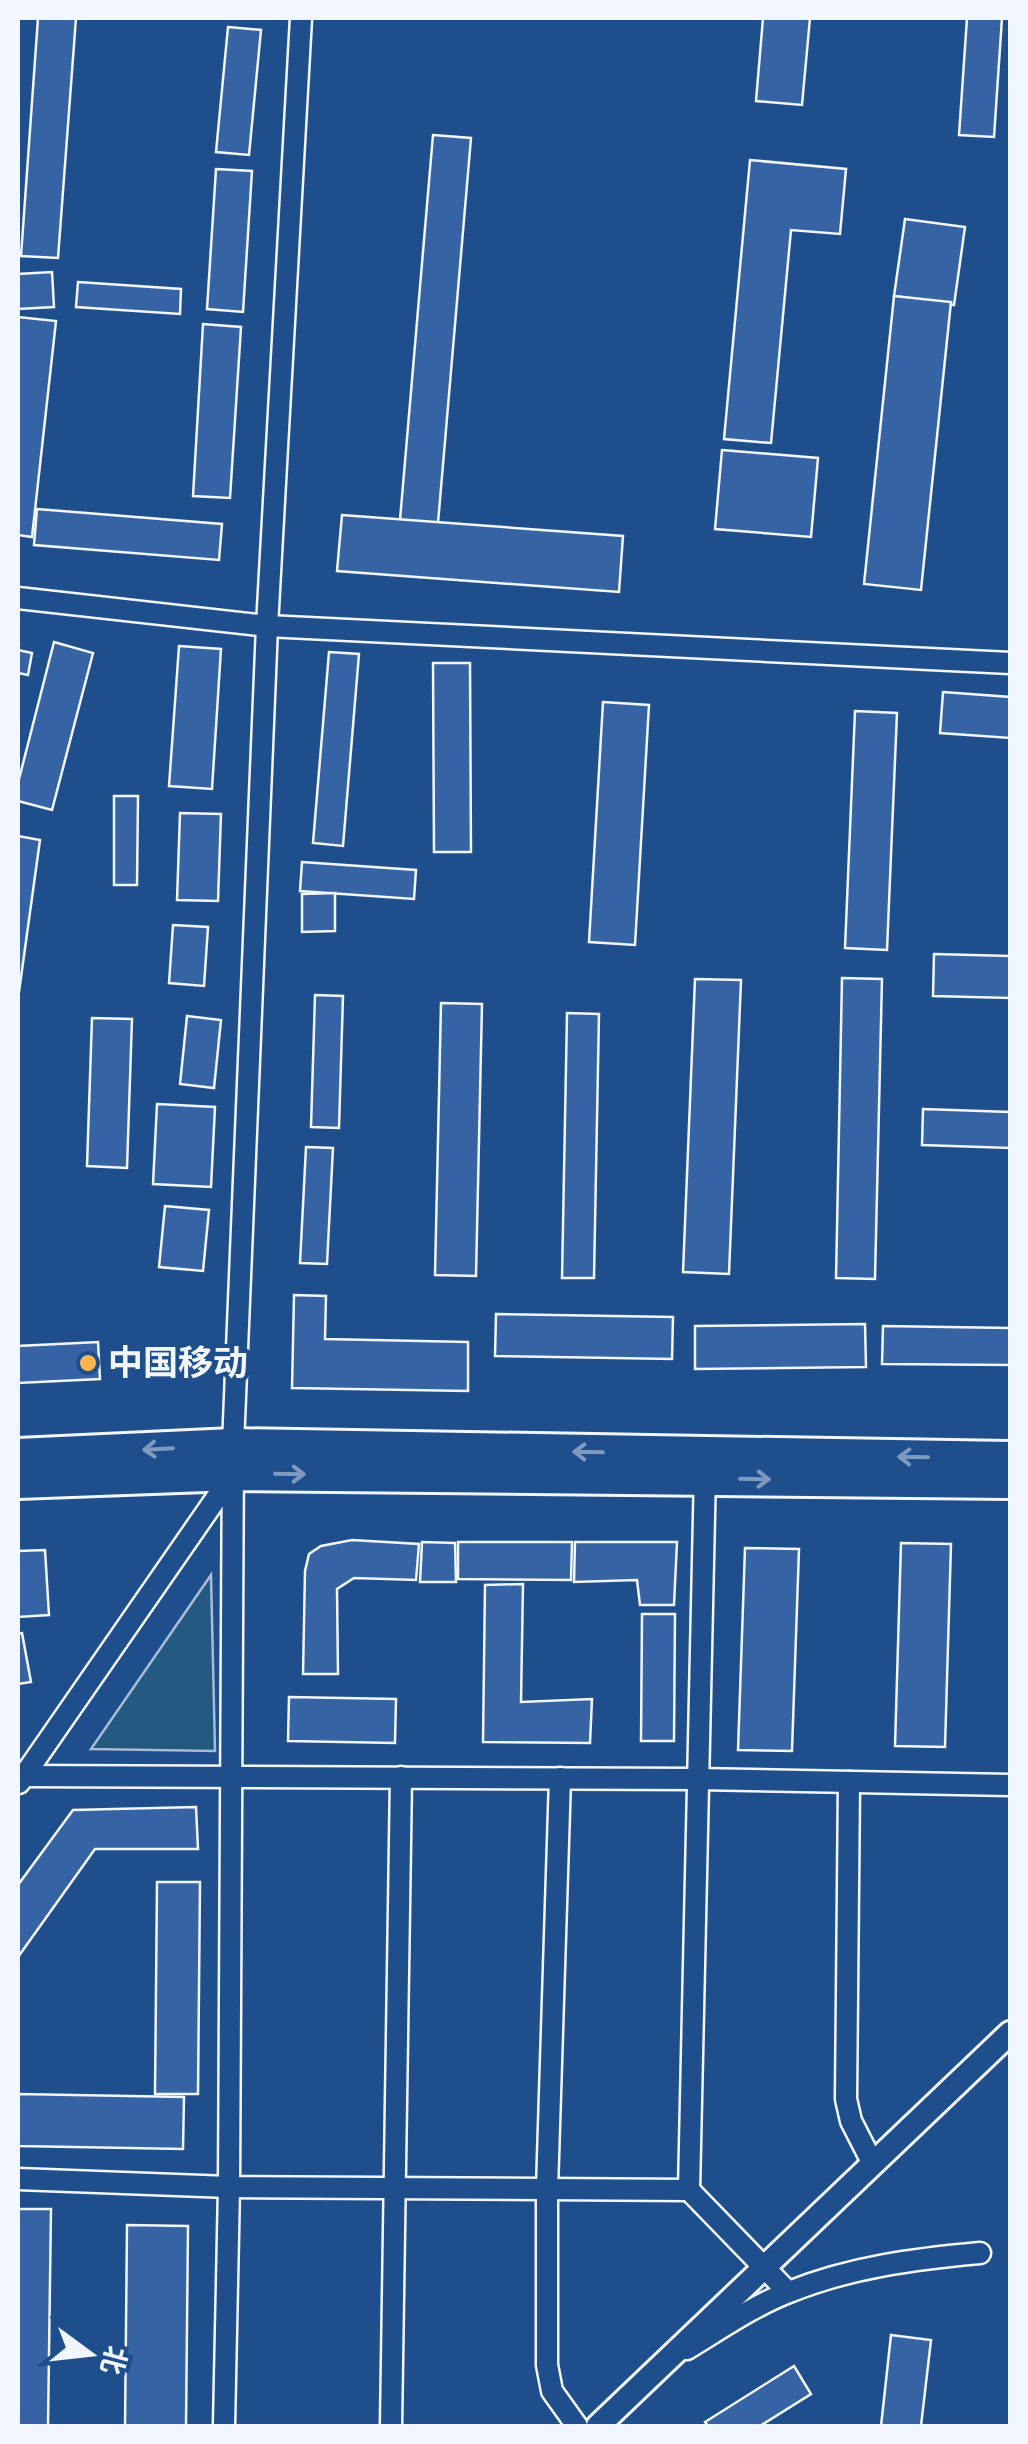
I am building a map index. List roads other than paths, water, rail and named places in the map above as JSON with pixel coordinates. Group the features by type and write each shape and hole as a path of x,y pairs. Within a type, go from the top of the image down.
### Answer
{"highway":[{"path":"18,1456 705,1466 1010,1458"},
{"path":"18,1482 233,1460"},
{"path":"705,1466 1010,1482"}],"street":[{"path":"224,2426 233,1460 268,626 301,18"},
{"path":"18,598 268,626 1010,663"},
{"path":"20,1779 233,1460"},
{"path":"705,1466 689,2190 788,2292"},
{"path":"391,2426 401,1777"},
{"path":"20,1779 560,1778 1010,1786"},
{"path":"560,1778 547,2189 548,2365 552,2391 577,2426"},
{"path":"850,1782 846,2099 851,2121 873,2164"},
{"path":"598,2426 1010,2032"},
{"path":"18,2179 229,2186 689,2190"},
{"path":"669,2359 788,2292 902,2261 980,2253"}],"place":[{"name":"中国移动","path":"88,1363"}]}
